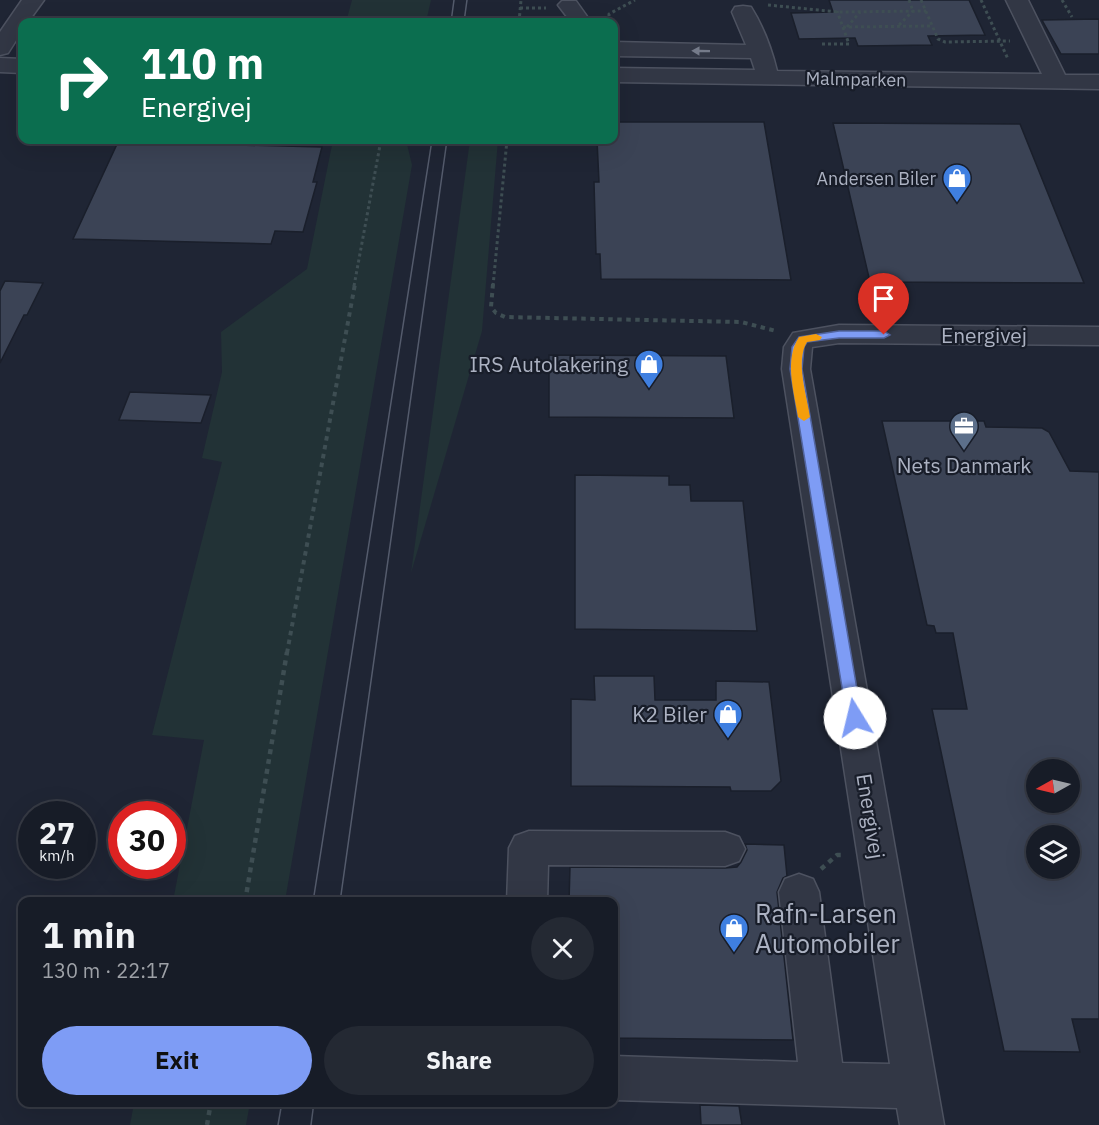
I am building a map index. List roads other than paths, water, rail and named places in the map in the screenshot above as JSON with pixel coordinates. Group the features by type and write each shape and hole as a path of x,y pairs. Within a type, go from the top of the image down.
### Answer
{"street":[{"path":"21,18 33,0"},
{"path":"1017,0 1057,82"},
{"path":"747,19 769,77"},
{"path":"0,48 18,22"},
{"path":"618,49 760,52"},
{"path":"0,65 18,66"},
{"name":"Malmparken","path":"618,75 1018,81 1098,85"},
{"name":"Energivej","path":"919,1106 796,369 798,347 803,339 839,334 1099,336"},
{"path":"527,897 529,848 724,849"},
{"path":"807,883 823,1084"},
{"path":"618,1078 823,1084 919,1106"}],"tram line":[{"path":"452,18 454,0"},
{"path":"465,18 467,0"},
{"path":"314,897 431,144"},
{"path":"341,897 446,144"},
{"path":"278,1125 281,1107"},
{"path":"311,1125 313,1107"}],"place":[{"name":"Andersen Biler","path":"957,204"},
{"name":"IRS Autolakering","path":"649,390"},
{"name":"Nets Danmark","path":"964,452"},
{"name":"K2 Biler","path":"728,740"},
{"name":"Rafn-Larsen Automobiler","path":"734,954"}]}
